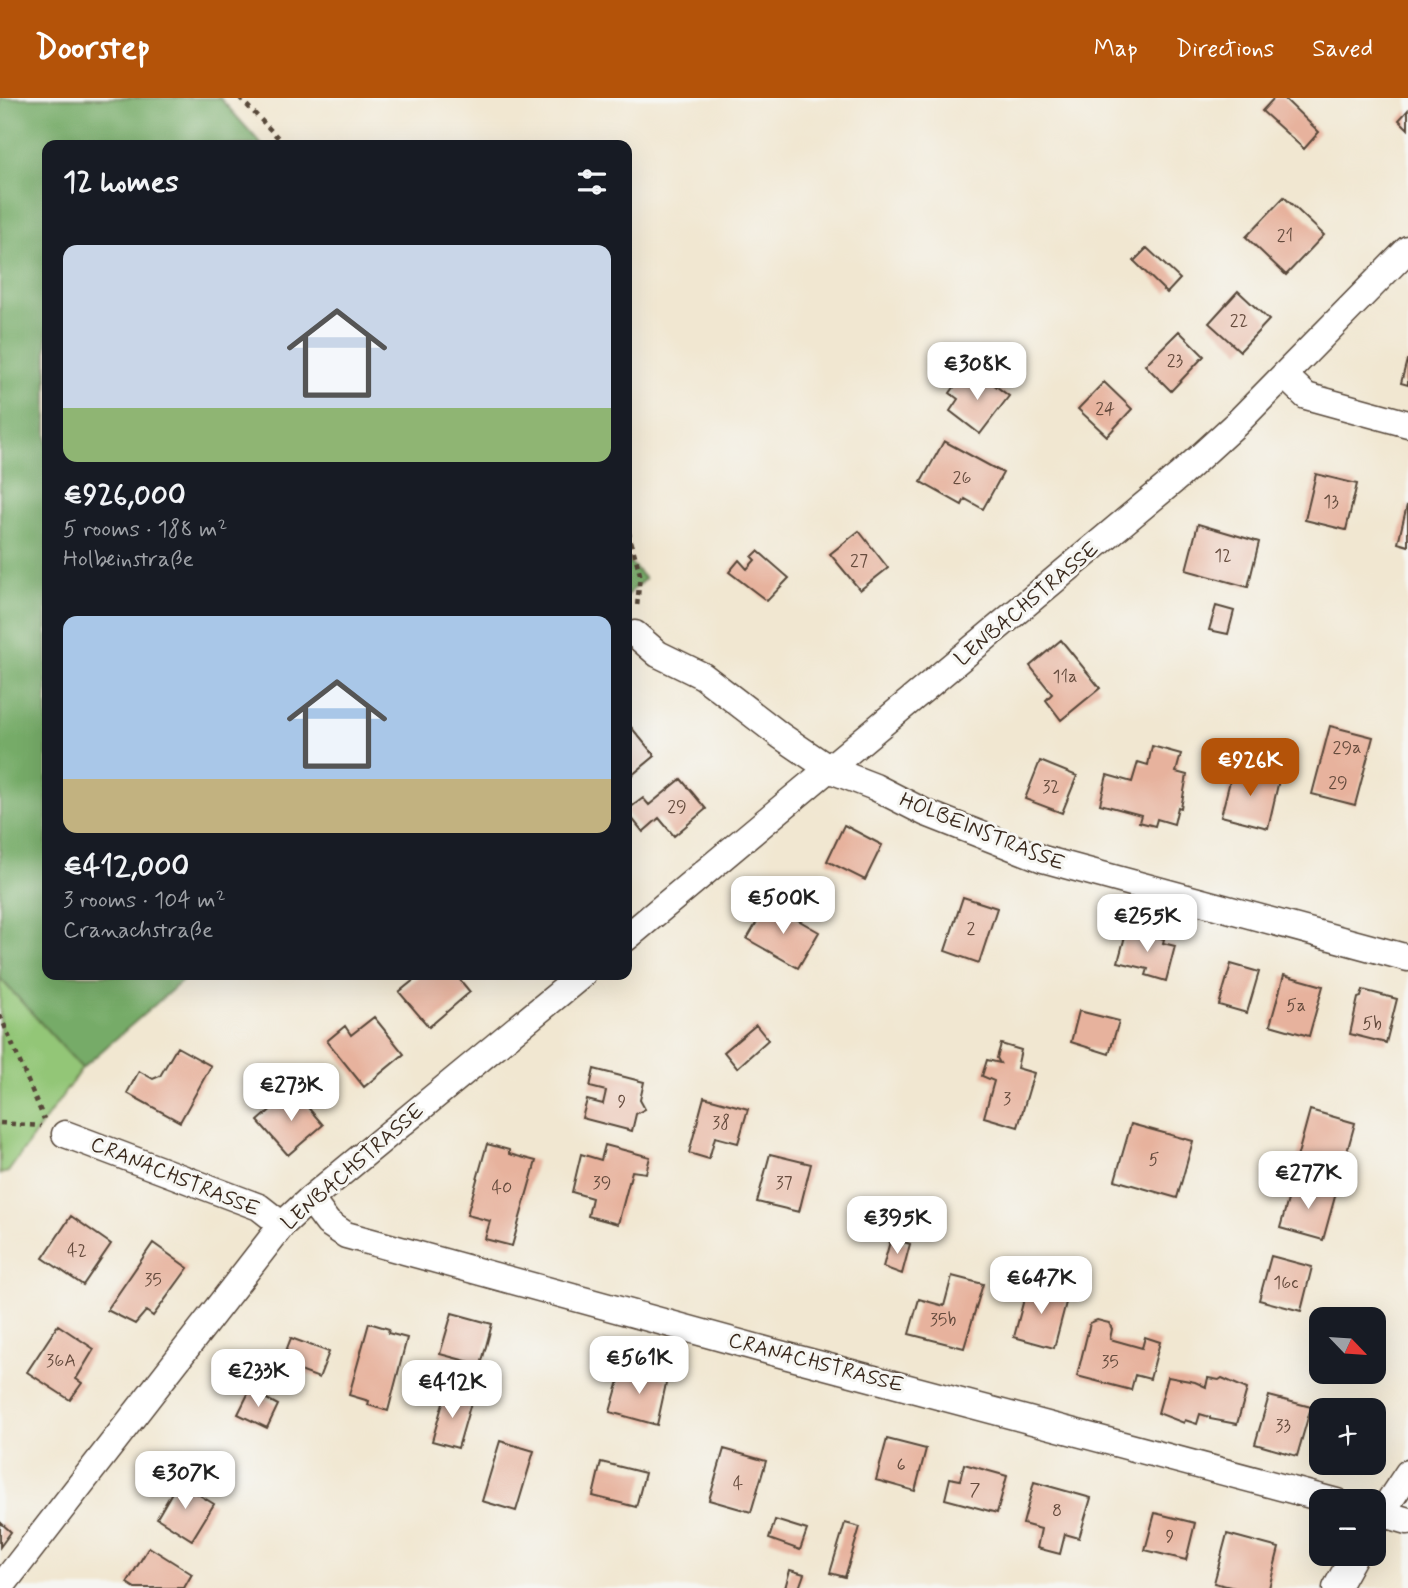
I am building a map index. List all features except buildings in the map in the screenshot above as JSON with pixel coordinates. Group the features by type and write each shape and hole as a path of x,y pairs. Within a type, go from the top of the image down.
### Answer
{"street":[{"name":"LENBACHSTRASSE","path":"632,933 831,770 1179,477 1408,249"},
{"path":"1284,375 1306,396 1408,424"},
{"name":"HOLBEINSTRASSE","path":"635,635 658,654 703,676 781,736 831,770 926,813 1042,859 1408,958"},
{"name":"LENBACHSTRASSE","path":"0,1588 282,1225 576,980"},
{"name":"CRANACHSTRASSE","path":"65,1134 259,1207 282,1225"},
{"name":"CRANACHSTRASSE","path":"310,1199 328,1223 346,1235 1309,1495"},
{"path":"1386,1503 1408,1473"},
{"path":"1386,1518 1408,1521"},
{"path":"1336,1588 1348,1566"}],"path":[{"path":"240,98 280,140"},
{"path":"632,545 640,574 637,615 632,622"},
{"path":"632,631 635,635"},
{"path":"0,1015 49,1129 37,1125 0,1123"}],"green space":[{"path":"0,98 220,98 258,140 42,140 42,980 183,980 82,1068 0,978"},
{"path":"632,565 645,579 632,591"},
{"path":"0,978 82,1068 8,1172 0,1174"}]}
